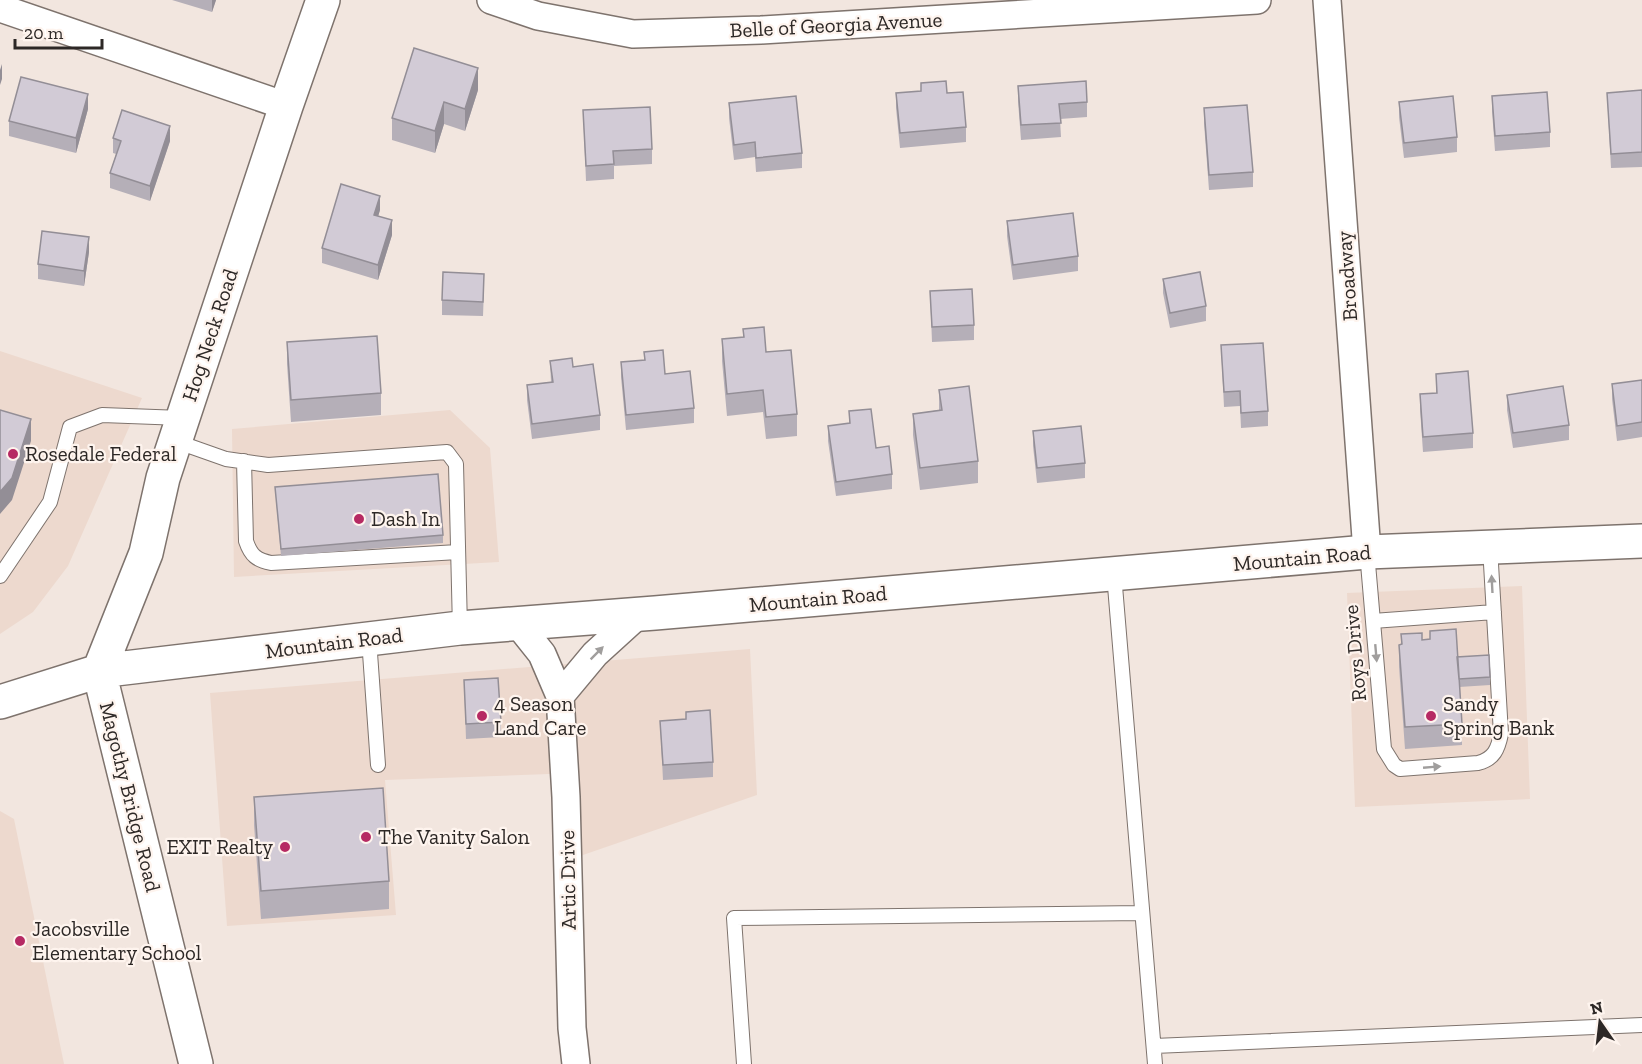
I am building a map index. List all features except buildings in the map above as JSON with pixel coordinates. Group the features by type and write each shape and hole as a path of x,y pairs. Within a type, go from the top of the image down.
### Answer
{"main road":[{"name":"Hog Neck Road","path":"99,670 146,553 163,478 323,0"},
{"name":"Mountain Road","path":"0,702 99,670 460,628 1367,552 1642,541"},
{"name":"Magothy Bridge Road","path":"99,670 196,1064"}],"street":[{"name":"Belle of Georgia Avenue","path":"491,0 538,16 633,34 761,30 1257,0"},
{"name":"Broadway","path":"1327,0 1367,552"},
{"path":"0,9 286,106"},
{"path":"560,696 595,654 639,614"},
{"name":"Artic Drive","path":"518,624 542,654 560,696 566,797 572,1028 576,1064"}],"lane":[{"path":"0,576 50,502 70,427 102,415 179,430 226,459 268,465 447,452 456,464 460,628"},
{"path":"244,461 246,541 250,552 257,560 271,563 458,552"},
{"path":"1373,621 1494,612 1490,547"},
{"name":"Roys Drive","path":"1367,552 1384,749 1394,765 1400,769 1478,763 1494,755 1499,746 1501,734 1494,612"},
{"path":"1114,574 1155,1064"},
{"path":"369,639 378,765"},
{"path":"744,1064 734,918 1142,913"},
{"path":"1154,1046 1642,1025"}],"shaded area":[{"path":"0,351 142,398 68,566 33,612 0,634"},
{"path":"450,410 490,448 499,562 234,577 232,429"},
{"path":"1522,586 1530,799 1355,807 1347,593"},
{"path":"750,649 757,795 580,856 576,773 385,780 396,915 227,926 210,693"},
{"name":"Jacobsville Elementary School","path":"0,811 14,819 64,1064 0,1064"}],"place":[{"name":"Rosedale Federal","path":"13,454"},
{"name":"Dash In","path":"359,519"},
{"name":"4 Season Land Care","path":"482,716"},
{"name":"Sandy Spring Bank","path":"1431,716"},
{"name":"The Vanity Salon","path":"366,837"},
{"name":"EXIT Realty","path":"285,847"},
{"name":"Jacobsville Elementary School","path":"20,941"}]}
